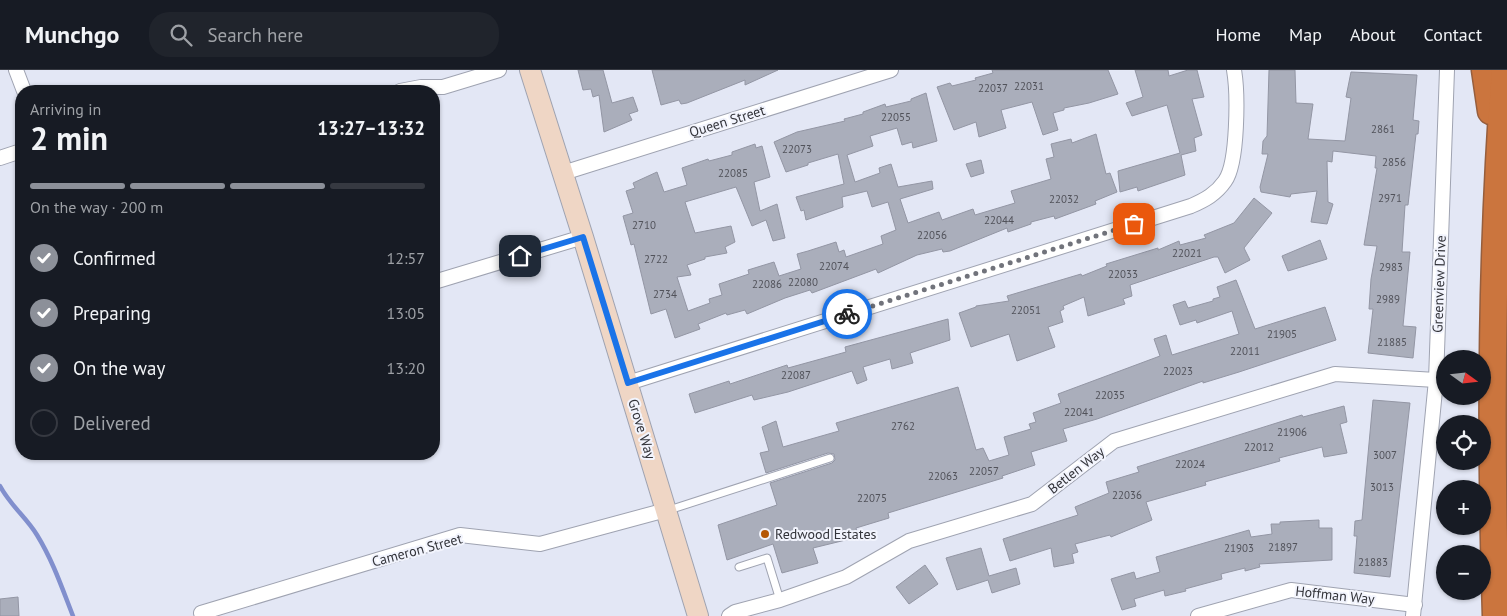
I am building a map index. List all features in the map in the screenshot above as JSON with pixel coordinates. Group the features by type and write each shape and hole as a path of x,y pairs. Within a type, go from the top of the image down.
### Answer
{"highway":[{"path":"1485,70 1499,167"},
{"path":"1496,616 1492,430 1494,298 1505,70"}],"main road":[{"name":"Grove Way","path":"530,70 628,383 698,616"}],"street":[{"path":"16,70 22,85"},
{"path":"440,87 499,70"},
{"name":"Queen Street","path":"563,172 891,70"},
{"path":"628,383 1191,206 1210,198 1226,180 1233,157 1237,86 1234,70"},
{"name":"Greenview Drive","path":"1437,350 1447,70"},
{"path":"0,158 15,153"},
{"path":"440,280 583,237"},
{"name":"Betlen Way","path":"729,616 734,612 780,600 846,577 909,541 1032,504 1114,441 1335,374 1436,380"},
{"name":"Greenview Drive","path":"1414,610 1436,380"},
{"name":"Cameron Street","path":"200,613 460,535 540,544 666,510"},
{"name":"Hoffman Way","path":"1198,616 1291,590 1414,610"}],"lane":[{"path":"666,510 830,458"},
{"path":"739,567 767,558 780,600"}],"building":[{"path":"578,70 603,70 612,103 633,97 638,111 629,114 632,120 604,132 599,95 593,97 591,89 583,90"},
{"path":"652,70 778,70 745,85 745,80 687,103 681,104 679,100 661,105"},
{"path":"992,70 1108,70 1118,94 1064,108 1064,110 1053,113 1058,130 1043,135 1032,102 1001,110 1006,128 979,137 976,122 954,130 937,87 950,83 952,86 976,80 975,78 993,73"},
{"path":"1135,70 1168,70 1169,76 1188,70 1197,70 1204,97 1192,99 1202,135 1194,138 1196,151 1181,155 1185,175 1138,191 1137,187 1120,192 1118,171 1180,153 1167,105 1132,116 1126,103 1143,97"},
{"path":"1269,70 1295,70 1296,103 1313,104 1308,139 1345,141 1351,98 1346,97 1351,72 1417,75 1413,120 1419,121 1418,134 1416,134 1408,205 1405,205 1402,252 1410,252 1403,326 1416,327 1413,358 1368,353 1373,309 1369,309 1371,279 1377,246 1364,245 1377,168 1375,168 1376,156 1333,151 1332,162 1327,161 1328,202 1333,204 1327,224 1311,222 1317,191 1291,194 1290,197 1261,192 1260,187 1268,154 1262,154 1263,141 1267,136"},
{"path":"926,93 937,141 913,148 912,142 902,145 897,128 870,136 873,146 847,155 855,182 880,173 879,168 891,164 898,187 932,181 933,189 900,199 908,223 939,212 942,220 973,209 975,215 1015,203 1011,191 1051,179 1046,159 1054,157 1051,144 1071,139 1072,143 1096,134 1106,174 1110,173 1117,192 1095,201 1096,204 1055,219 1054,216 1031,222 1031,224 1008,232 1007,228 950,251 943,252 942,249 917,255 878,273 876,269 812,293 810,290 785,298 747,314 745,310 727,315 726,313 698,324 700,329 675,338 666,309 651,314 634,244 631,245 623,216 633,213 626,191 635,188 633,183 657,172 664,192 687,185 682,168 708,159 709,161 732,155 732,152 755,144 756,148 762,146 770,177 754,182 760,211 777,204 785,238 773,241 766,220 752,226 736,187 685,202 695,233 731,226 735,242 725,247 727,253 705,257 705,259 687,265 691,275 677,277 688,311 710,303 709,299 722,295 719,284 749,274 748,270 774,262 779,276 801,269 797,254 836,242 839,252 844,250 846,257 883,244 881,236 896,230 888,202 872,207 867,191 842,197 843,207 806,220 804,210 801,211 796,197 844,184 838,154 786,172 774,142 797,132 845,121 844,119 863,114 863,112 885,104 886,107 911,101 911,99"},
{"path":"981,160 984,173 971,177 966,164"},
{"path":"1254,198 1272,213 1244,248 1250,260 1225,273 1218,257 1214,257 1130,285 1132,296 1123,299 1125,304 1088,316 1084,297 1063,306 1064,309 1060,311 1063,322 1048,327 1055,347 1017,361 1009,334 971,347 959,313 976,306 1009,301 1007,296 1081,274 1082,276 1107,266 1106,264 1158,248 1158,250 1179,241 1180,245 1206,238 1204,235 1234,223"},
{"path":"1320,240 1327,259 1288,271 1282,256"},
{"path":"1236,280 1255,329 1325,307 1336,340 1239,372 1203,383 1203,381 1097,419 1063,429 1067,441 1031,452 1035,465 1002,476 1003,478 888,513 889,518 856,528 858,537 813,548 818,563 782,573 773,544 727,560 718,525 777,505 770,483 832,463 835,460 834,454 828,453 766,473 760,453 769,451 762,427 776,421 783,447 839,431 836,423 958,387 976,450 983,448 989,461 1009,455 1004,437 1031,429 1029,424 1036,422 1033,413 1061,403 1058,394 1160,356 1154,339 1166,335 1172,355 1239,334 1232,311 1197,323 1196,320 1180,325 1173,305 1185,301 1188,308 1213,301 1213,299 1220,297 1217,287"},
{"path":"948,319 950,340 910,353 913,363 892,369 890,359 863,367 867,380 857,384 852,371 788,392 754,400 752,395 695,413 689,394 729,381 730,384 787,365 788,368 846,352 845,347"},
{"path":"1373,400 1410,403 1390,577 1354,573 1357,536 1354,536 1355,521 1362,520"},
{"path":"1344,406 1347,422 1340,424 1347,453 1324,457 1322,447 1279,458 1280,461 1205,482 1206,485 1146,502 1152,520 1111,537 1110,535 1075,544 1078,552 1072,554 1074,563 1054,567 1051,548 1010,561 1003,539 1078,515 1075,507 1109,493 1106,482 1139,472 1137,467 1302,415 1303,417"},
{"path":"1319,520 1319,528 1332,528 1332,560 1259,564 1260,567 1245,571 1245,568 1221,574 1222,579 1185,589 1186,591 1165,596 1164,590 1134,599 1136,606 1122,610 1111,579 1134,572 1136,579 1160,572 1156,557 1249,530 1251,537 1272,534 1271,524"},
{"path":"981,548 989,576 1016,568 1020,584 992,593 988,580 957,590 946,558"},
{"path":"925,565 938,584 909,604 896,587"},
{"path":"18,597 19,616 0,616 0,599"}],"waterway":[{"path":"0,486 43,545 73,616"}],"way so far":[{"path":"847,314 1134,224"}],"place":[{"name":"Redwood Estates","path":"765,534"}],"route":[{"path":"520,256 583,237 628,383 847,314"}]}
